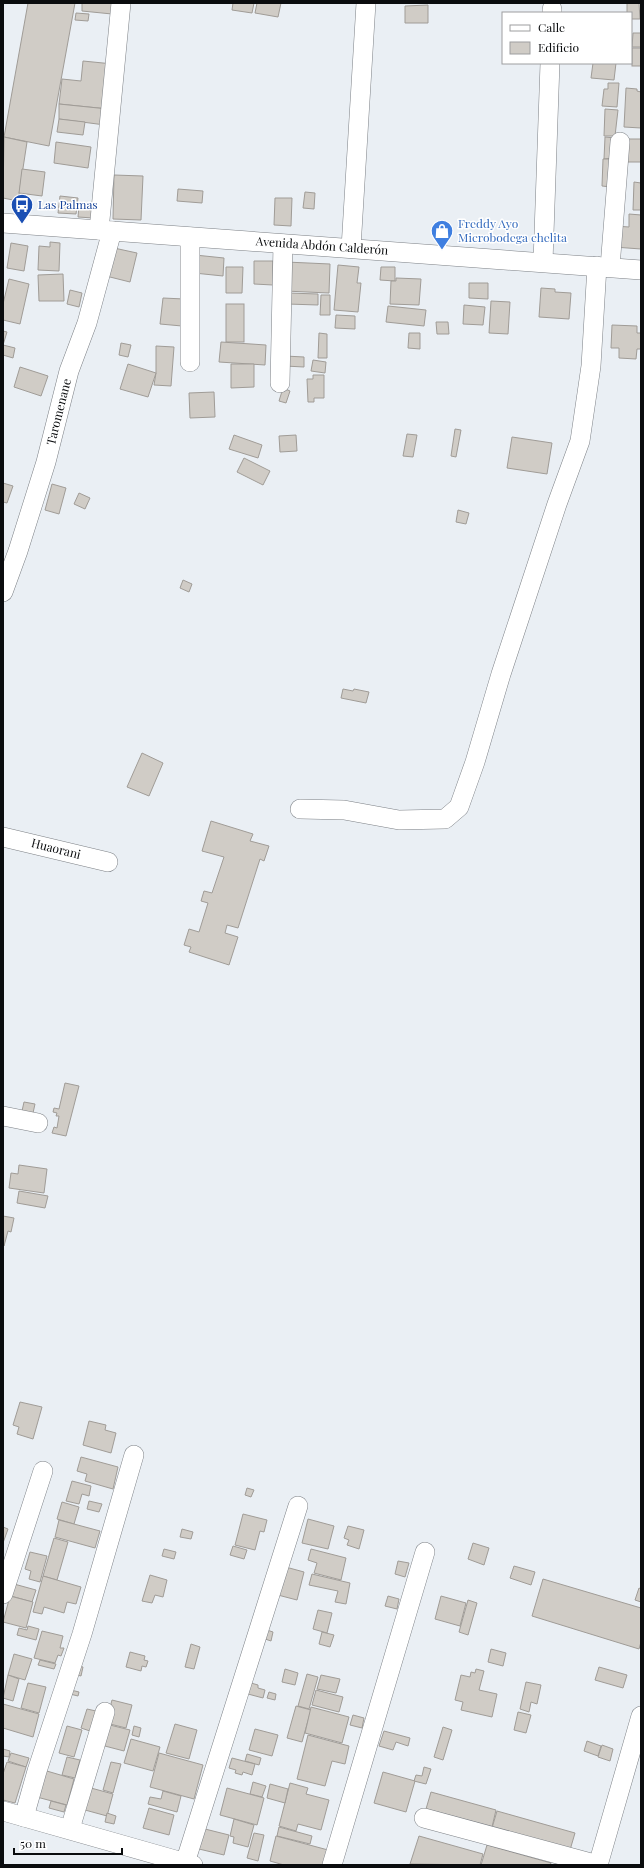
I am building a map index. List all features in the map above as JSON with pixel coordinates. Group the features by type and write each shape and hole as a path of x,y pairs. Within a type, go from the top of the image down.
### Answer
{"street":[{"name":"Taromenane","path":"3,592 18,551 46,462 68,371 87,323 105,230 121,3"},
{"path":"351,248 366,3"},
{"path":"543,262 550,64"},
{"path":"300,809 344,810 399,820 445,819 459,807 475,762 501,674 557,504 580,441 592,366 603,267 620,142"},
{"name":"Avenida Abdón Calderón","path":"3,223 641,270"},
{"path":"190,237 190,362"},
{"path":"280,383 283,244"},
{"name":"Huaorani","path":"3,837 108,862"},
{"path":"3,1116 38,1123"},
{"path":"24,1817 37,1771 82,1634 134,1455"},
{"path":"3,1594 44,1471"},
{"path":"3,1811 189,1864 298,1506"},
{"path":"332,1865 425,1552"},
{"path":"70,1829 106,1712"},
{"path":"424,1818 598,1865 641,1716"}],"building":[{"path":"28,3 75,3 49,146 4,137"},
{"path":"82,3 113,3 112,14 82,11"},
{"path":"233,3 254,3 252,13 232,10"},
{"path":"257,3 281,3 278,17 255,13"},
{"path":"627,3 639,3 640,19 632,19 632,12 627,12"},
{"path":"428,5 428,23 405,23 405,6"},
{"path":"76,13 89,14 88,21 75,20"},
{"path":"633,33 641,33 641,47 632,47"},
{"path":"632,48 641,48 641,66 632,66"},
{"path":"83,61 113,64 108,109 59,104 62,79 81,81"},
{"path":"593,64 616,64 614,80 591,78"},
{"path":"608,83 619,83 617,107 602,106 604,89 608,89"},
{"path":"626,88 637,89 637,91 641,92 641,128 624,127"},
{"path":"59,104 108,109 105,125 59,119"},
{"path":"605,109 618,110 615,136 604,136"},
{"path":"59,119 85,122 83,135 57,132"},
{"path":"4,137 27,142 18,201 3,198"},
{"path":"605,137 615,138 613,158 604,159"},
{"path":"624,139 641,139 641,162 622,162"},
{"path":"56,142 91,147 88,168 54,163"},
{"path":"603,159 613,159 611,187 602,186"},
{"path":"22,169 45,172 42,196 19,193"},
{"path":"114,175 143,176 141,220 113,219"},
{"path":"634,182 641,183 641,210 633,210"},
{"path":"178,189 203,191 202,203 177,201"},
{"path":"305,192 315,193 314,209 303,208"},
{"path":"60,196 78,198 76,214 58,213"},
{"path":"275,198 292,198 291,226 274,225"},
{"path":"79,206 94,207 93,218 78,217"},
{"path":"629,214 641,215 641,249 614,247 615,226 629,227"},
{"path":"50,242 60,243 59,271 38,270 39,246 50,247"},
{"path":"11,243 28,246 24,271 7,268"},
{"path":"114,248 137,253 130,282 106,276"},
{"path":"195,255 224,258 223,276 194,273"},
{"path":"254,261 273,261 273,285 254,284"},
{"path":"286,262 330,264 329,293 285,291"},
{"path":"338,265 359,267 357,283 361,283 358,312 334,310"},
{"path":"226,267 243,267 242,293 226,293"},
{"path":"381,267 395,267 395,281 380,280"},
{"path":"63,274 64,301 39,301 38,275"},
{"path":"396,278 421,279 419,305 390,304 391,281 396,281"},
{"path":"9,279 29,284 20,324 3,320 3,304"},
{"path":"469,283 488,283 488,299 469,298"},
{"path":"541,288 555,289 555,292 571,293 569,319 539,317"},
{"path":"70,290 82,293 79,307 67,304"},
{"path":"288,293 318,294 318,305 287,304"},
{"path":"321,295 330,295 330,315 320,315"},
{"path":"163,298 184,299 182,326 160,324"},
{"path":"491,301 510,302 508,334 489,333"},
{"path":"226,304 244,304 244,342 226,342"},
{"path":"464,305 485,307 483,325 463,324"},
{"path":"388,306 426,310 424,326 386,322"},
{"path":"336,315 355,316 355,329 335,328"},
{"path":"436,322 448,322 449,334 437,334"},
{"path":"612,325 637,326 637,333 641,333 641,349 637,349 636,359 619,358 619,348 611,348"},
{"path":"3,331 7,332 3,345"},
{"path":"319,333 327,334 327,358 318,358"},
{"path":"409,333 420,333 420,349 408,348"},
{"path":"221,342 266,345 265,365 219,362"},
{"path":"121,343 131,345 128,357 119,355"},
{"path":"3,345 15,348 13,358 3,355"},
{"path":"156,346 174,347 171,386 154,385 156,373"},
{"path":"285,356 304,357 304,367 285,366"},
{"path":"313,360 326,362 325,373 311,371"},
{"path":"128,364 156,373 148,397 120,389"},
{"path":"231,364 254,364 254,387 231,388"},
{"path":"20,367 48,376 41,396 14,387"},
{"path":"313,375 324,375 324,398 314,398 314,402 308,402 307,379 313,379"},
{"path":"283,388 290,391 286,403 279,401"},
{"path":"214,392 215,417 190,418 189,393"},
{"path":"455,429 461,430 456,457 451,456"},
{"path":"407,434 417,435 413,457 403,456"},
{"path":"234,435 262,445 258,458 229,449"},
{"path":"296,435 297,451 280,452 279,436"},
{"path":"512,437 552,443 547,474 507,468"},
{"path":"244,458 270,471 263,485 237,472"},
{"path":"3,483 13,486 7,503 3,502"},
{"path":"52,484 66,488 59,514 45,510"},
{"path":"79,493 90,498 85,509 74,504"},
{"path":"458,510 469,513 466,524 456,522"},
{"path":"183,580 192,584 189,592 180,588"},
{"path":"343,689 353,691 354,689 369,692 366,703 341,698"},
{"path":"142,753 163,763 149,796 127,787"},
{"path":"211,821 253,834 250,841 269,846 264,861 260,859 238,928 227,925 225,933 238,937 229,965 189,952 191,947 184,945 189,929 199,932 208,903 201,901 204,891 212,893 224,857 202,851"},
{"path":"65,1083 79,1086 66,1136 52,1133 54,1127 57,1128 59,1116 56,1116 57,1113 53,1112 54,1108 59,1109"},
{"path":"24,1102 35,1104 33,1113 22,1111"},
{"path":"19,1165 47,1169 44,1193 9,1188 11,1173 18,1174"},
{"path":"19,1191 48,1196 45,1208 17,1203"},
{"path":"3,1216 14,1218 11,1232 8,1231 4,1246"},
{"path":"20,1402 42,1407 33,1439 17,1434 19,1427 13,1425"},
{"path":"89,1421 106,1425 105,1430 116,1433 111,1453 83,1445"},
{"path":"81,1457 118,1467 113,1489 85,1481 87,1474 77,1471"},
{"path":"72,1481 91,1486 89,1496 82,1494 79,1504 66,1501"},
{"path":"247,1488 254,1490 251,1497 245,1495"},
{"path":"89,1501 102,1504 99,1512 87,1509"},
{"path":"62,1502 79,1507 74,1524 57,1519"},
{"path":"243,1514 267,1520 264,1532 260,1531 255,1550 235,1545"},
{"path":"308,1519 334,1526 328,1549 302,1543"},
{"path":"59,1520 100,1531 95,1548 55,1537"},
{"path":"348,1526 364,1530 359,1549 347,1545 349,1540 344,1538"},
{"path":"3,1527 8,1529 3,1543"},
{"path":"182,1529 193,1532 191,1539 180,1537"},
{"path":"54,1538 68,1542 57,1580 43,1576"},
{"path":"473,1543 489,1548 484,1565 468,1559"},
{"path":"233,1546 247,1550 244,1559 230,1555"},
{"path":"164,1549 176,1552 174,1559 162,1556"},
{"path":"311,1549 346,1558 341,1580 314,1573 317,1563 308,1560"},
{"path":"30,1552 47,1556 40,1582 29,1579 31,1571 25,1569"},
{"path":"398,1561 409,1563 405,1577 395,1574"},
{"path":"282,1566 304,1572 297,1600 274,1594"},
{"path":"514,1566 535,1572 531,1585 510,1578"},
{"path":"312,1574 350,1583 346,1604 335,1602 338,1591 309,1585"},
{"path":"150,1575 167,1580 163,1597 155,1595 152,1603 142,1601"},
{"path":"43,1576 81,1587 76,1604 67,1602 64,1613 44,1607 42,1614 33,1612"},
{"path":"543,1579 641,1608 641,1642 639,1649 532,1616"},
{"path":"14,1584 36,1590 32,1602 11,1596"},
{"path":"639,1588 641,1589 641,1602 635,1600"},
{"path":"10,1596 33,1602 26,1628 3,1622"},
{"path":"388,1596 399,1599 397,1609 385,1606"},
{"path":"441,1596 466,1603 460,1626 435,1619"},
{"path":"468,1600 477,1603 468,1635 459,1632"},
{"path":"318,1610 332,1613 327,1633 313,1629"},
{"path":"28,1626 39,1629 36,1640 17,1635 19,1628 27,1630"},
{"path":"267,1630 273,1632 271,1641 265,1639"},
{"path":"42,1631 63,1636 60,1648 64,1648 61,1656 58,1655 55,1663 34,1658"},
{"path":"322,1632 334,1635 330,1647 319,1644"},
{"path":"191,1644 200,1647 194,1669 185,1667"},
{"path":"491,1649 506,1653 503,1666 488,1662"},
{"path":"130,1652 145,1656 144,1660 148,1661 146,1667 142,1666 141,1671 126,1667"},
{"path":"14,1654 32,1659 25,1680 8,1675"},
{"path":"40,1660 56,1664 54,1669 38,1665"},
{"path":"76,1665 83,1667 81,1676 74,1674"},
{"path":"599,1667 627,1675 623,1688 595,1680"},
{"path":"285,1669 298,1673 295,1685 282,1682"},
{"path":"476,1669 484,1671 479,1690 497,1694 492,1717 461,1710 463,1702 455,1700 461,1675 470,1677 471,1672 475,1673"},
{"path":"307,1674 318,1677 309,1709 298,1706"},
{"path":"8,1675 19,1679 13,1701 3,1698"},
{"path":"321,1675 340,1679 336,1693 317,1689"},
{"path":"526,1682 541,1685 537,1704 531,1702 529,1712 520,1709"},
{"path":"28,1683 46,1687 39,1713 21,1708"},
{"path":"251,1683 258,1685 258,1688 265,1690 263,1698 248,1694"},
{"path":"71,1690 79,1692 78,1696 70,1694"},
{"path":"316,1690 343,1697 339,1712 312,1705"},
{"path":"269,1692 276,1694 275,1700 267,1698"},
{"path":"112,1700 132,1705 126,1728 106,1723"},
{"path":"3,1704 39,1714 33,1737 3,1728"},
{"path":"296,1706 311,1710 302,1742 287,1738"},
{"path":"311,1707 349,1717 342,1743 305,1733"},
{"path":"87,1709 96,1711 90,1731 81,1728"},
{"path":"518,1712 531,1715 526,1733 514,1730"},
{"path":"353,1715 364,1718 362,1728 350,1725"},
{"path":"106,1724 130,1730 124,1751 101,1745"},
{"path":"175,1724 197,1730 189,1759 166,1753"},
{"path":"67,1726 82,1730 74,1757 59,1753"},
{"path":"134,1726 141,1728 139,1737 132,1735"},
{"path":"443,1727 452,1730 443,1760 434,1757"},
{"path":"255,1729 278,1735 272,1756 249,1750"},
{"path":"384,1731 410,1738 408,1746 396,1742 393,1750 379,1746"},
{"path":"308,1735 349,1746 345,1764 332,1761 325,1786 297,1779"},
{"path":"131,1739 160,1747 153,1771 124,1763"},
{"path":"587,1741 601,1746 598,1756 584,1751"},
{"path":"602,1745 613,1749 610,1761 598,1757"},
{"path":"3,1749 10,1751 9,1757 3,1756"},
{"path":"11,1753 29,1758 26,1767 8,1761"},
{"path":"159,1753 203,1765 194,1799 150,1787"},
{"path":"247,1754 261,1758 259,1765 245,1761"},
{"path":"67,1757 80,1760 75,1778 62,1775"},
{"path":"232,1758 255,1764 252,1775 243,1772 242,1775 235,1773 236,1770 229,1768"},
{"path":"7,1762 26,1767 15,1803 3,1800 3,1774"},
{"path":"111,1762 121,1764 113,1793 103,1790"},
{"path":"424,1767 431,1769 426,1784 414,1781 416,1775 422,1776"},
{"path":"40,1769 74,1779 67,1805 33,1796"},
{"path":"383,1772 415,1781 406,1812 374,1803"},
{"path":"253,1782 266,1786 262,1797 250,1794"},
{"path":"290,1783 308,1788 306,1794 329,1800 321,1830 298,1824 296,1831 279,1826"},
{"path":"270,1784 288,1789 285,1803 267,1798"},
{"path":"91,1788 113,1794 107,1816 85,1810"},
{"path":"227,1788 264,1798 257,1825 220,1815"},
{"path":"163,1791 181,1796 177,1812 148,1804 150,1797 161,1799"},
{"path":"431,1792 496,1810 492,1827 426,1809"},
{"path":"51,1801 66,1805 64,1812 49,1808"},
{"path":"149,1808 174,1815 169,1835 143,1828"},
{"path":"497,1811 575,1833 570,1850 492,1828"},
{"path":"107,1813 116,1816 114,1824 105,1822"},
{"path":"234,1819 254,1825 248,1847 233,1843 234,1837 230,1836"},
{"path":"279,1827 312,1836 310,1844 277,1836"},
{"path":"205,1829 229,1835 224,1855 199,1849"},
{"path":"254,1833 264,1835 258,1861 247,1858"},
{"path":"276,1836 328,1850 324,1865 284,1865 270,1861"},
{"path":"419,1836 483,1854 480,1865 410,1864"},
{"path":"487,1845 551,1863 550,1865 481,1865"}],"place":[{"name":"Las Palmas","path":"22,224"},
{"name":"Freddy Ayo Microbodega chelita","path":"442,250"}]}
